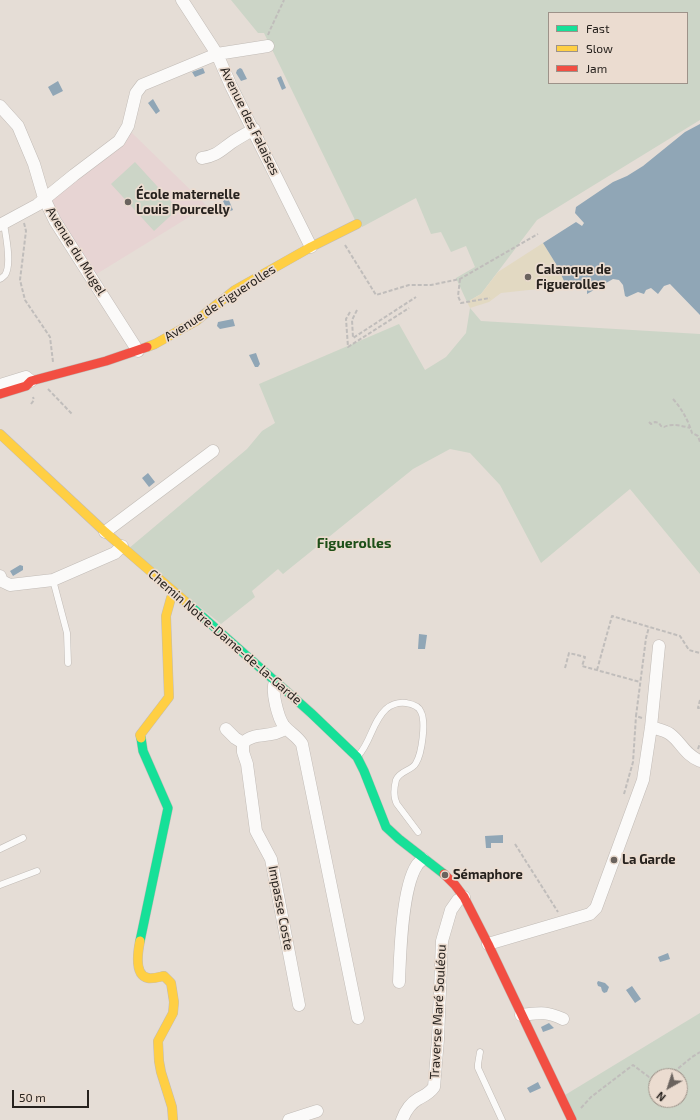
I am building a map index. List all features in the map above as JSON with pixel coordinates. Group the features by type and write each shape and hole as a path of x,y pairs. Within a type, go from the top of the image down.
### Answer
{"street":[{"name":"Avenue des Falaises","path":"182,0 217,54 231,86 254,129 311,247"},
{"path":"2,224 37,205 44,198 119,141 128,126 136,93 142,85 217,54 265,46"},
{"name":"Avenue du Mugel","path":"0,106 18,126 34,164 44,198 55,221 138,351"},
{"path":"202,158 211,157 254,129"},
{"name":"Avenue de Figuerolles","path":"0,394 26,386 36,380 138,351 155,344 196,321 235,290 311,247 357,224"},
{"name":"Avenue de Figuerolles","path":"0,385 26,378 36,380"},
{"name":"Chemin Notre-Dame-de-la-Garde","path":"0,434 105,532 223,634 311,713 357,757 386,827 398,840 423,858 455,885 464,897 488,944 569,1119"},
{"path":"105,532 213,451"},
{"path":"0,576 2,581 10,585 53,580 115,553 122,546"},
{"path":"173,1120 172,1107 161,1072 158,1040 173,1013 174,1002 172,983 164,976 149,978 144,976 138,965 139,943 168,808 143,751 140,736 169,697 166,616 174,593"},
{"path":"488,944 590,914 596,908 643,780 652,724 659,646"},
{"path":"275,682 273,687 279,716 286,728 297,737 302,744 358,1018"},
{"path":"652,724 671,735 687,753 700,761"},
{"path":"226,729 235,738 243,742 248,738 280,733 286,728"},
{"name":"Impasse Coste","path":"243,742 243,752 247,764 256,831 271,859 299,1005"},
{"path":"398,982 400,945 407,894 413,873 423,858"},
{"name":"Traverse Maré Souléou","path":"402,1120 408,1109 417,1100 430,1094 434,1087 438,1039 442,941 450,910 458,900 464,897"},
{"path":"521,1015 544,1012 563,1019"},
{"path":"289,1120 317,1111"}],"lane":[{"path":"0,279 5,275 8,268 7,241 2,224"},
{"path":"53,580 67,633 68,663"},
{"path":"357,757 363,750 373,726 390,706 400,702 412,704 421,711 423,733 417,761 413,767 399,776 396,780 394,794 397,804 418,832"},
{"path":"0,849 23,838"},
{"path":"0,885 37,871"},
{"path":"480,1052 478,1068 502,1120"}],"path":[{"path":"265,46 265,38 270,34 270,30 284,0"},
{"path":"22,213 26,231 20,280 25,300 50,337 52,358 58,374"},
{"path":"344,244 376,295 409,285 431,285 460,279 510,252 538,234"},
{"path":"460,279 458,296 461,303 490,298"},
{"path":"357,310 352,320 353,338 416,297"},
{"path":"350,312 346,319 348,347 409,308"},
{"path":"36,380 44,385 72,414"},
{"path":"673,399 681,408 692,433 698,436 700,442"},
{"path":"649,422 652,424 655,422 659,423 664,427 667,425 680,425 690,428"},
{"path":"597,670 612,616 680,636 689,650 700,653"},
{"path":"624,794 633,762 640,682 649,627"},
{"path":"565,668 569,653 585,657 582,666 640,682"},
{"path":"700,700 698,708 700,708"},
{"path":"636,716 652,724"},
{"path":"515,844 564,921"},
{"path":"679,1068 700,1052"},
{"path":"569,1119 591,1097 633,1065 648,1076"}],"shaded area":[{"name":"École maternelle Louis Pourcelly","path":"130,131 207,206 95,275 53,208 55,206 51,198"}],"green space":[{"path":"231,0 700,0 700,120 537,220 481,294 467,302 456,278 475,267 466,246 451,252 441,232 431,234 416,198 362,227 355,220 264,33 258,33"},
{"path":"135,162 178,209 154,231 111,184"},
{"path":"470,308 481,321 700,334 700,574 630,489 541,563 500,485 470,453 450,449 413,469 283,574 278,569 252,591 255,597 221,624 128,549 247,449 262,431 275,423 259,384 399,324 425,370 446,357 466,333"},
{"path":"700,1013 700,1120 577,1120 565,1095"}],"sand":[{"name":"Calanque de Figuerolles","path":"543,243 556,264 565,283 538,289 501,293 489,302 470,308 467,302 481,294 498,272"}],"water":[{"path":"203,68 205,73 195,77 192,72"},
{"path":"240,68 247,79 241,81 236,73"},
{"path":"281,76 286,88 282,90 277,78"},
{"path":"58,81 63,91 53,96 48,87"},
{"path":"153,99 160,111 156,114 148,103"},
{"path":"700,124 700,315 670,284 664,286 658,294 651,288 646,290 644,294 638,292 627,297 625,296 623,285 619,280 613,279 587,294 587,287 580,281 565,283 556,264 543,243 576,222 582,226 584,223 575,213 576,207 613,182 627,176 643,166 685,132"},
{"path":"228,198 233,210 228,212 223,201"},
{"path":"233,319 235,326 220,329 217,326 218,322"},
{"path":"256,353 260,364 258,367 255,367 249,355"},
{"path":"148,473 155,482 149,487 142,478"},
{"path":"20,565 23,566 23,570 13,576 10,571"},
{"path":"419,634 427,635 425,649 418,649"},
{"path":"503,835 503,843 491,843 491,848 486,848 485,836"},
{"path":"668,953 670,959 660,962 658,957"},
{"path":"598,981 605,983 609,987 607,992 604,993 602,991 601,987 598,986"},
{"path":"632,986 641,999 635,1003 626,990"},
{"path":"549,1023 554,1028 543,1032 541,1027"},
{"path":"538,1082 541,1088 530,1093 527,1088"}],"traffic: fast":[{"path":"186,602 311,713 357,757 386,827 444,874"},
{"path":"140,941 168,808 143,751 141,738"}],"traffic: slow":[{"path":"147,347 196,321 235,290 311,247 357,224"},
{"path":"0,434 105,532 186,602"},
{"path":"141,738 140,735 169,697 166,616 171,598 175,593"},
{"path":"140,941 138,962 141,972 148,978 164,976 171,983 174,1002 173,1013 158,1041 161,1072 172,1107 173,1120"}],"traffic: jam":[{"path":"0,394 26,386 31,381 106,361 147,347"},
{"path":"444,874 464,897 572,1120"}],"place":[{"name":"École maternelle Louis Pourcelly","path":"128,202"},
{"name":"Calanque de Figuerolles","path":"528,277"},
{"name":"La Garde","path":"614,860"},
{"name":"Sémaphore","path":"445,875"}],"district":[{"name":"Figuerolles","path":"354,543"}]}
